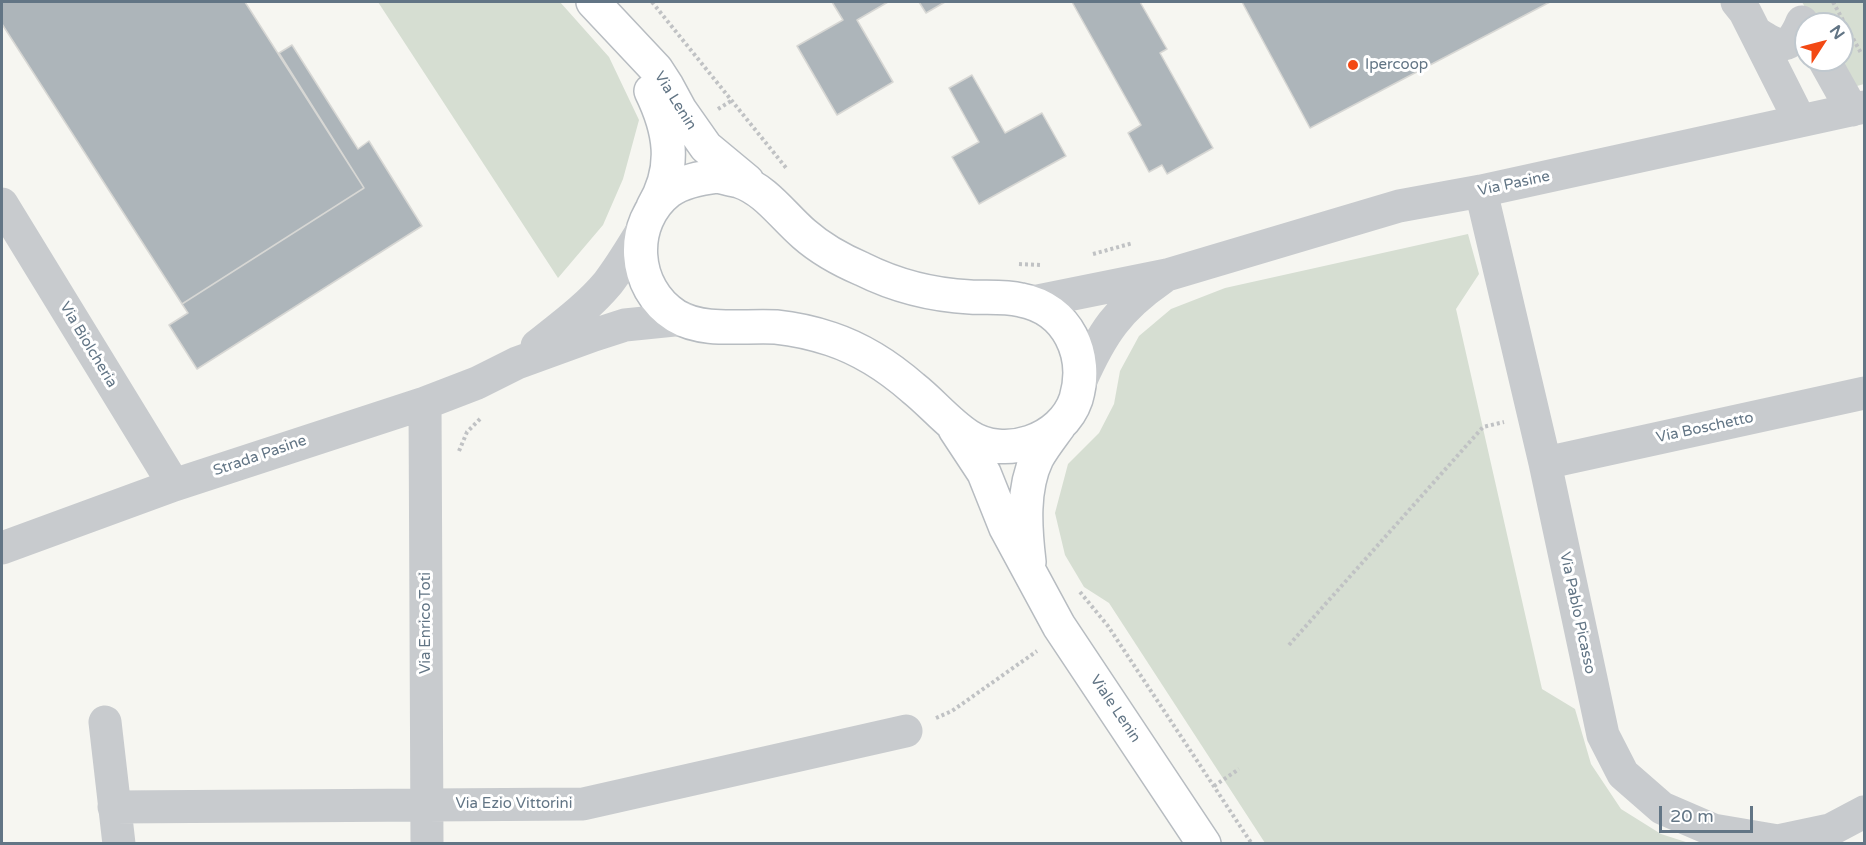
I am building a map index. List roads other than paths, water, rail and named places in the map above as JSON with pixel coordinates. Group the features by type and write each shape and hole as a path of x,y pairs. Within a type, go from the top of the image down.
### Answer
{"main road":[{"name":"Via Lenin","path":"593,2 656,69 690,125 714,154 762,194"},
{"name":"Via Lenin","path":"593,2 634,62 661,110 669,149 668,171 662,192 647,220"},
{"path":"1030,572 1026,515 1028,492 1037,458 1061,424 1074,403 1081,380 1079,355 1070,333 1054,315 1033,302 1009,297 972,298 941,295 900,286 862,270 829,253 804,234 762,194 741,181 717,176 692,180 670,190 647,220 639,256 645,280 658,301 678,317 701,325 794,330 833,340 863,353 892,371 970,438 993,446 1018,446 1041,438 1061,424"},
{"name":"Viale Lenin","path":"950,422 984,473 1006,528 1059,626 1204,843"}],"street":[{"path":"1737,2 1755,32 1800,121"},
{"path":"1755,32 1773,44 1784,45 1794,39"},
{"path":"1832,72 1858,109"},
{"name":"Via Pasine","path":"1033,302 1167,275 1400,206 1481,191 1858,109"},
{"name":"Via Pablo Picasso","path":"1481,191 1545,463 1603,735 1623,774 1662,808 1713,830 1778,841 1830,830 1864,812"},
{"name":"Via Biolcheria","path":"2,204 11,237 174,485"},
{"path":"517,363 566,323 606,284 622,264 647,220"},
{"path":"1081,380 1101,337 1116,317 1132,301 1167,275"},
{"path":"517,363 625,325 684,319"},
{"name":"Strada Pasine","path":"2,548 174,485 425,403 477,383 517,363"},
{"name":"Via Boschetto","path":"1545,463 1864,393"},
{"name":"Via Enrico Toti","path":"425,403 427,843"},
{"path":"105,722 119,843"},
{"name":"Via Ezio Vittorini","path":"114,807 583,804 906,731"}],"place":[{"name":"Ipercoop","path":"1353,65"}]}
